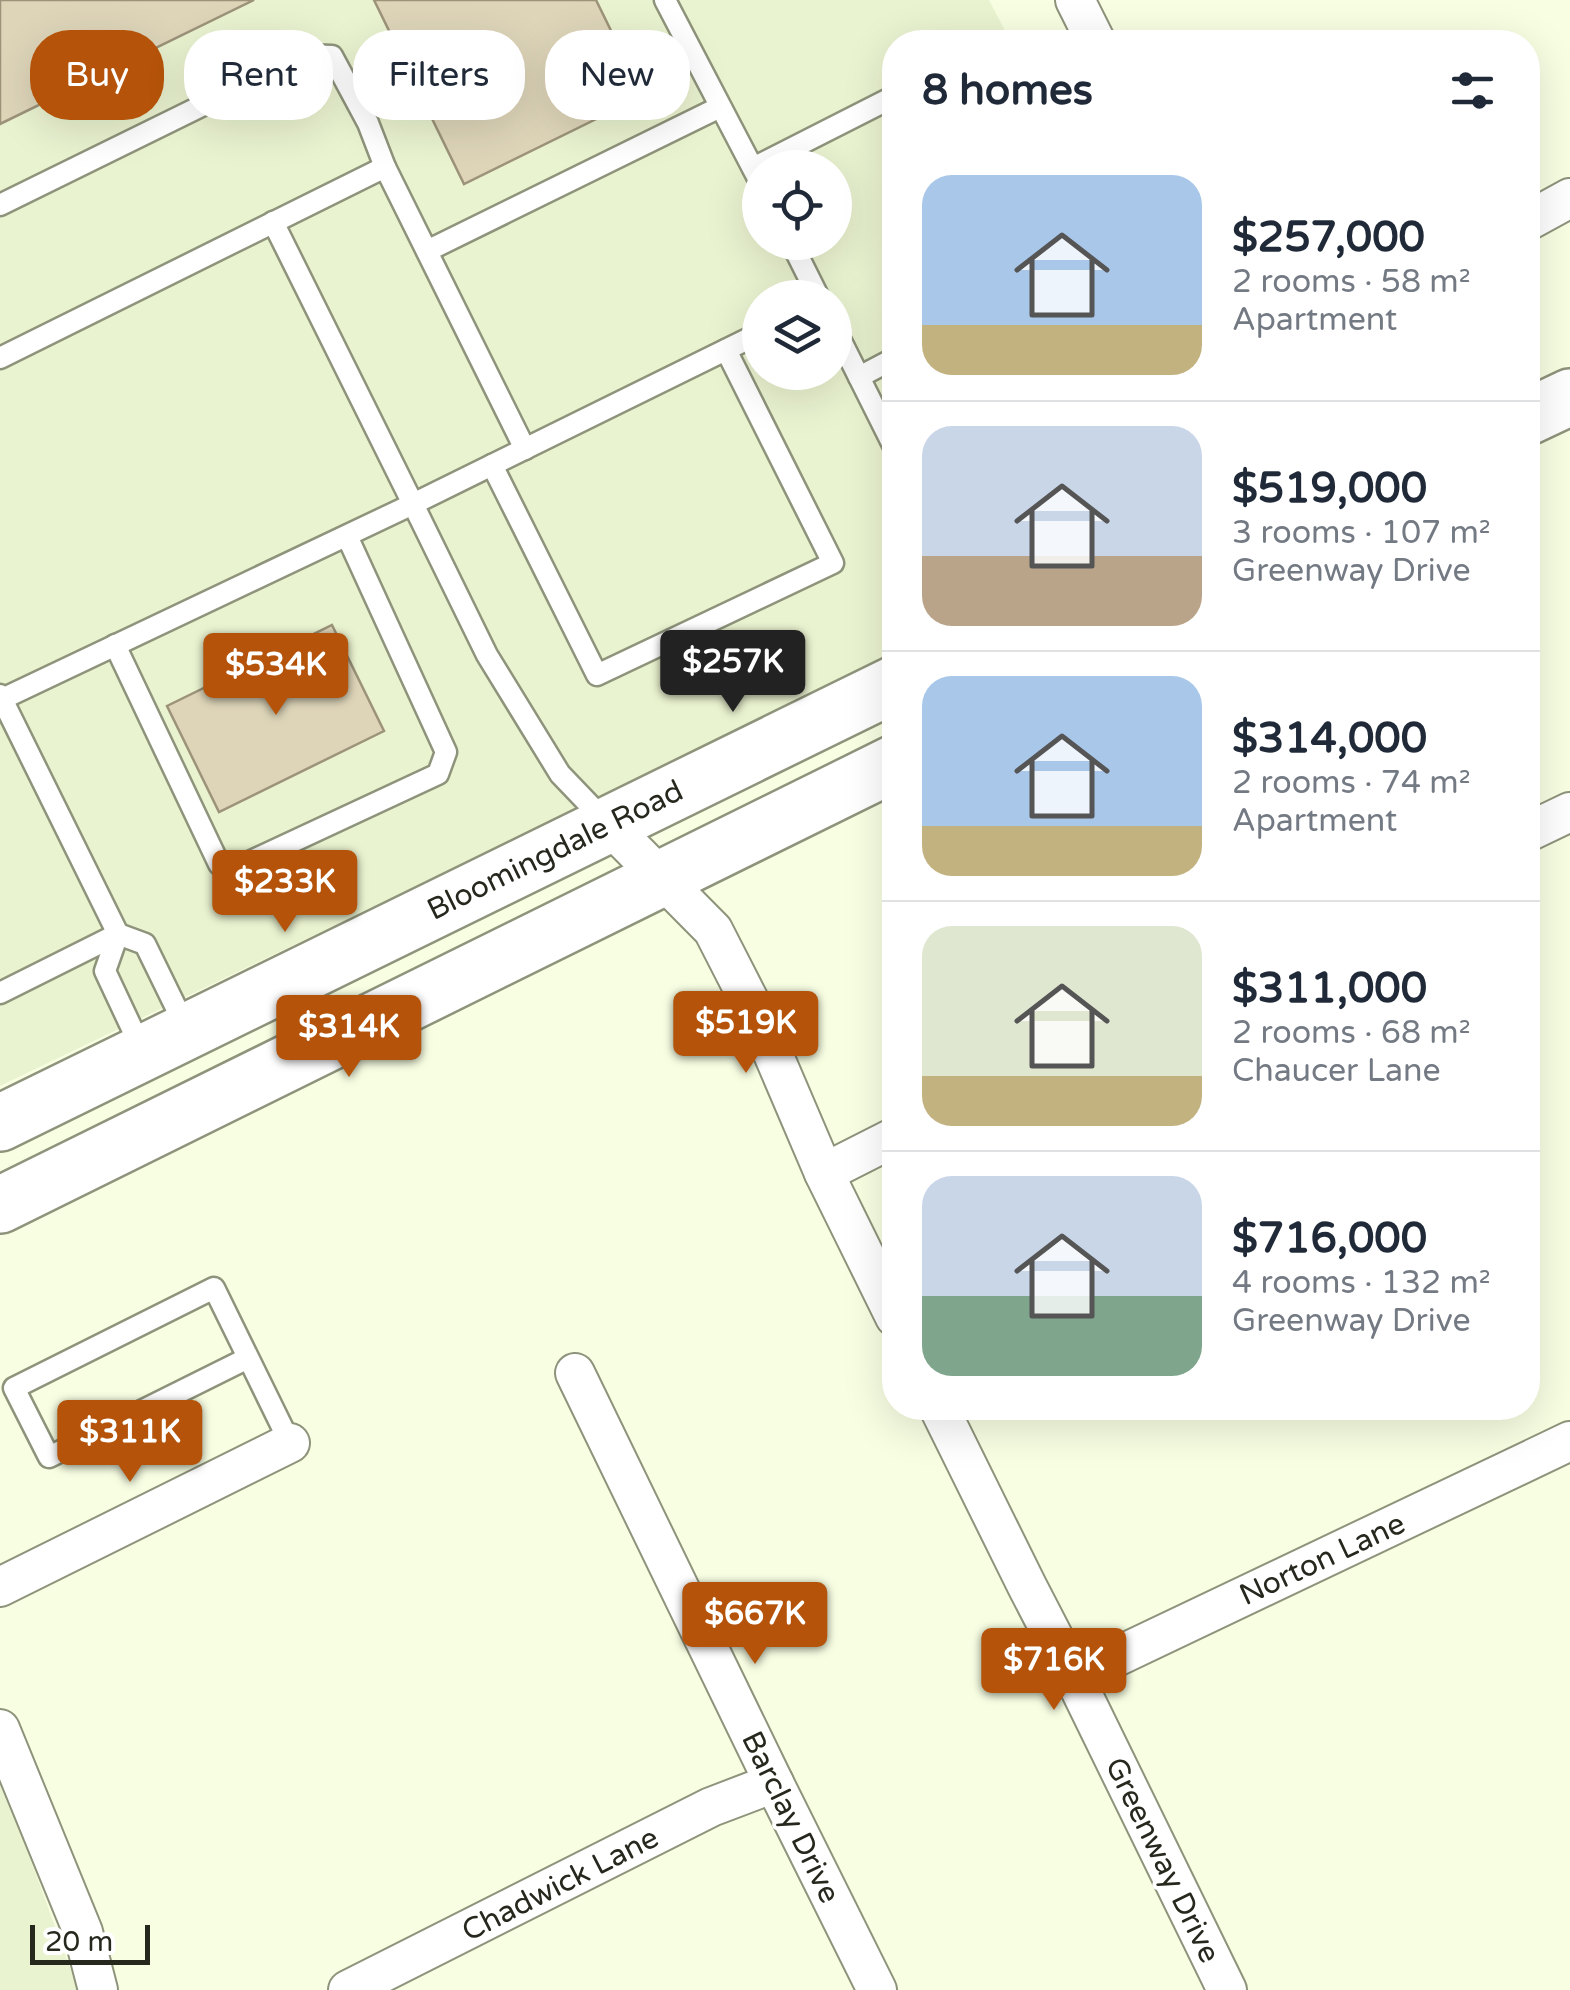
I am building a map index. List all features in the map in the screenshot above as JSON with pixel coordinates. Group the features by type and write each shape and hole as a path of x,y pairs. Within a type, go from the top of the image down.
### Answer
{"main road":[{"path":"1540,412 1570,397"},
{"name":"Bloomingdale Road","path":"0,1124 882,690"},
{"path":"0,1205 882,769"}],"street":[{"path":"1074,0 1090,30"},
{"path":"1540,214 1570,198"},
{"path":"1540,826 1570,812"},
{"path":"608,824 713,930 756,1014 824,1173 882,1291"},
{"path":"824,1173 882,1144"},
{"name":"Barclay Drive","path":"575,1373 877,1990"},
{"name":"Greenway Drive","path":"945,1420 1227,1990"},
{"name":"Norton Lane","path":"1074,1677 1570,1442"},
{"path":"0,1587 290,1444"},
{"path":"0,1729 83,1932 98,1990"},
{"name":"Chadwick Lane","path":"348,1990 711,1807 774,1783"}],"lane":[{"path":"665,0 743,150"},
{"path":"0,204 304,55 332,56 525,449"},
{"path":"800,150 882,103"},
{"path":"427,252 720,107"},
{"path":"0,358 385,167"},
{"path":"274,222 488,655 560,774 608,824"},
{"path":"165,1041 145,944 118,934 1,698 347,536 742,342"},
{"path":"492,466 598,675 833,563 726,350"},
{"path":"852,362 882,423"},
{"path":"859,376 882,364"},
{"path":"115,645 219,864 245,864 438,774 446,752 347,536"},
{"path":"0,992 118,934"},
{"path":"118,934 105,971 165,1041"},
{"path":"248,1358 49,1457 14,1388 214,1288 290,1444"}],"shaded area":[{"path":"0,0 989,0 1005,30 882,30 882,662 0,1086"},
{"path":"0,1775 78,1990 0,1990"}],"building":[{"path":"0,0 254,0 193,30 184,30 184,34 164,44 164,30 30,30 30,109 0,124"},
{"path":"374,0 596,0 611,30 545,30 545,120 594,120 464,184 433,120 525,120 525,30 389,30"},
{"path":"332,625 384,731 219,812 167,706"}]}
